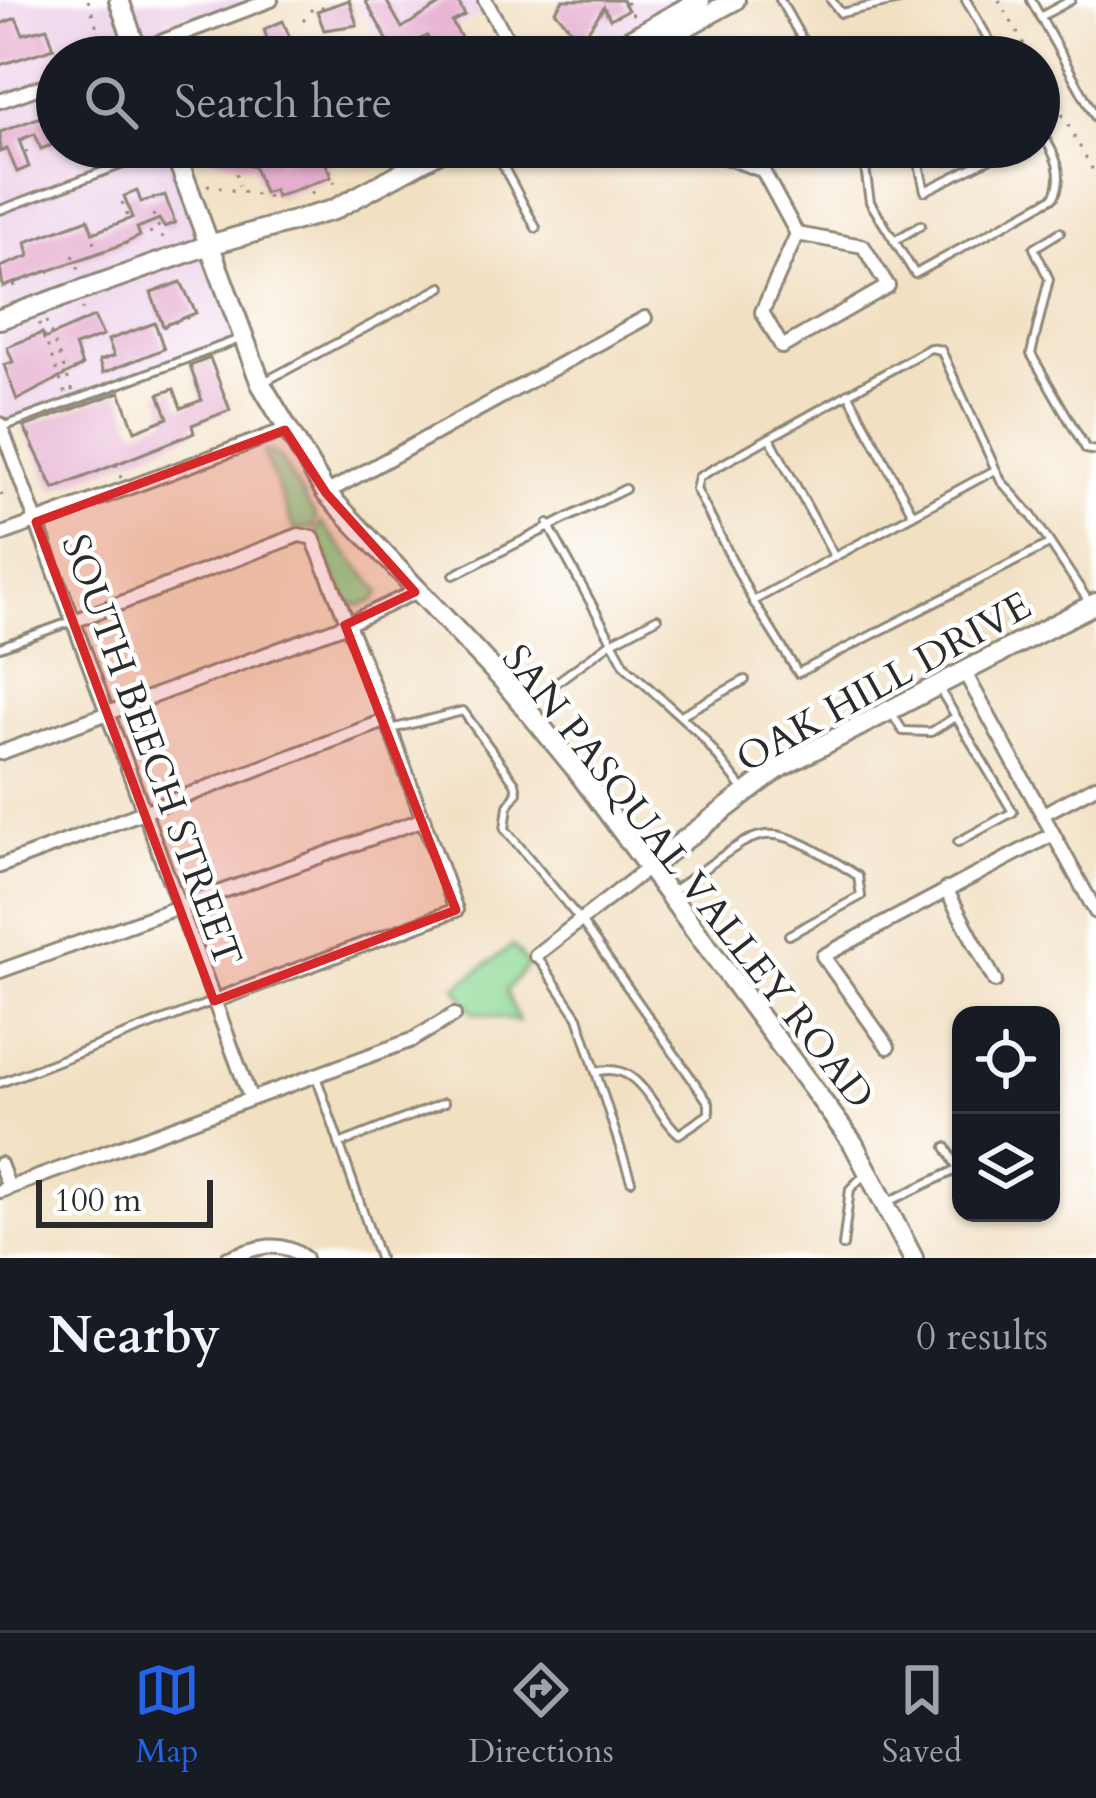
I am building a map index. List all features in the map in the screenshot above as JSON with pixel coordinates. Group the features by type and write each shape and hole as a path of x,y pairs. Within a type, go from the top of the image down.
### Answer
{"main road":[{"path":"119,0 128,36"},
{"path":"627,36 700,0"},
{"path":"670,36 735,0"},
{"name":"SAN PASQUAL VALLEY ROAD","path":"179,168 261,384 326,493 501,678 649,867 869,1171 908,1256"},
{"path":"0,319 209,245 333,210 410,168"},
{"name":"OAK HILL DRIVE","path":"649,867 779,768 1094,604"}],"street":[{"path":"180,36 271,0"},
{"path":"485,0 505,36"},
{"path":"683,29 687,36"},
{"path":"0,101 36,88"},
{"path":"761,168 797,234"},
{"path":"797,234 862,246 886,292 782,347 762,312 797,234"},
{"path":"326,493 645,318"},
{"name":"SOUTH BEECH STREET","path":"0,426 250,1096"},
{"path":"0,535 285,430"},
{"path":"74,621 299,535 315,542 389,724 456,910 214,1001"},
{"path":"0,753 345,625 416,592"},
{"path":"965,673 1096,912"},
{"path":"0,866 389,724"},
{"path":"1042,814 1096,786"},
{"path":"0,971 424,819"},
{"path":"888,1047 823,956 1052,834"},
{"path":"536,955 649,867"},
{"path":"946,889 995,981"},
{"path":"0,1164 4,1189 412,1040 454,1015"},
{"path":"228,1258 265,1245 287,1246 305,1258"}],"lane":[{"path":"780,0 800,36"},
{"path":"831,0 841,13 900,0"},
{"path":"967,0 987,36"},
{"path":"1031,0 1051,36"},
{"path":"1040,17 1071,0"},
{"path":"1060,53 1096,118"},
{"path":"0,210 114,168"},
{"path":"504,168 536,228"},
{"path":"748,168 765,174"},
{"path":"865,168 870,202 915,274 1054,197 1056,168"},
{"path":"920,168 925,191 971,168"},
{"path":"894,241 922,225"},
{"path":"1060,232 1034,248 1049,279 1031,354 1086,449 1096,451"},
{"path":"261,384 442,287"},
{"path":"0,426 244,338"},
{"path":"1049,544 798,673 753,601 696,489 699,477 769,437 930,348 941,350 977,420 995,470 1094,604"},
{"path":"848,393 914,514"},
{"path":"769,437 834,556"},
{"path":"753,601 995,470"},
{"path":"454,575 625,489"},
{"path":"548,524 610,644 639,680 681,715 745,792"},
{"path":"557,682 657,618"},
{"path":"0,647 74,621"},
{"path":"681,715 745,680"},
{"path":"938,687 1013,812 958,842"},
{"path":"389,724 463,711 514,783 517,792 508,806 505,829 581,921 709,1103 709,1114 679,1134 636,1080 622,1071 596,1072"},
{"path":"890,711 907,732 931,732 956,717"},
{"path":"668,894 761,831 781,832 858,876 861,896 789,934"},
{"path":"536,955 578,1017 631,1181"},
{"path":"0,1083 214,1001"},
{"path":"315,1073 379,1258"},
{"path":"339,1144 444,1103"},
{"path":"887,1203 958,1169 946,1147"},
{"path":"843,1246 850,1189 869,1171"}],"path":[{"path":"88,0 100,36"},
{"path":"311,0 319,6"},
{"path":"999,0 1019,36"},
{"path":"626,2 637,22"},
{"path":"303,21 319,6 333,5"},
{"path":"96,20 105,16"},
{"path":"587,36 590,30"},
{"path":"1060,110 1096,176"},
{"path":"22,139 30,161"},
{"path":"329,168 336,187"},
{"path":"236,173 240,188"},
{"path":"207,185 276,198 304,188 316,196"},
{"path":"122,202 130,224"},
{"path":"154,214 163,238"},
{"path":"150,231 154,242"},
{"path":"88,245 95,241 102,261"},
{"path":"126,242 129,250"},
{"path":"116,247 119,254"},
{"path":"74,256 79,269"},
{"path":"48,270 52,280"},
{"path":"14,284 17,292"},
{"path":"82,308 86,319"},
{"path":"163,327 192,316"},
{"path":"46,321 57,342 72,401"},
{"path":"39,323 72,401"},
{"path":"29,435 38,456"},
{"path":"24,450 34,446"},
{"path":"116,464 122,480"},
{"path":"44,471 49,483"},
{"path":"0,495 13,490"}],"highlighted area":[{"path":"285,430 326,493 415,592 345,625 456,910 214,1001 36,522"}],"shaded area":[{"path":"0,0 271,0 173,36 36,36 36,168 181,168 244,338 0,428"},
{"path":"354,0 485,0 491,9 444,36 374,36"},
{"path":"582,0 716,0 650,36 601,36"}],"green space":[{"path":"263,452 279,457 316,518 313,528 294,529"},
{"path":"321,523 380,592 375,600 359,606 346,602 316,534"},
{"path":"513,945 528,965 506,991 519,1022 473,1012 456,987"}],"building":[{"path":"349,0 357,25 324,30 317,11"},
{"path":"365,0 386,0 402,28 447,0 457,0 465,15 452,22 460,36 385,36"},
{"path":"563,0 622,0 628,10 610,19 604,7 584,36 577,36 555,11"},
{"path":"16,18 23,34 47,28 50,36 36,36 36,54 0,65 0,24"},
{"path":"283,21 289,36 266,36 264,29"},
{"path":"36,119 36,136 19,140 29,167 17,172 7,149 0,152 0,132"},
{"path":"254,168 328,168 331,177 276,197 274,190 264,193"},
{"path":"137,191 141,202 165,195 175,223 164,227 159,219 137,228 140,236 121,245 3,287 0,267 29,256 26,242 88,219 93,233 132,218 124,196"},
{"path":"181,282 196,313 163,326 151,293"},
{"path":"94,317 103,336 75,346 82,366 17,400 4,365 13,362 7,347 42,333 44,339"},
{"path":"155,323 164,349 103,373 99,361 114,356 108,340"},
{"path":"210,358 230,410 192,425 194,433 54,489 24,427 120,392 135,431 168,418 159,394 174,389 181,408 202,400 190,366"}]}
